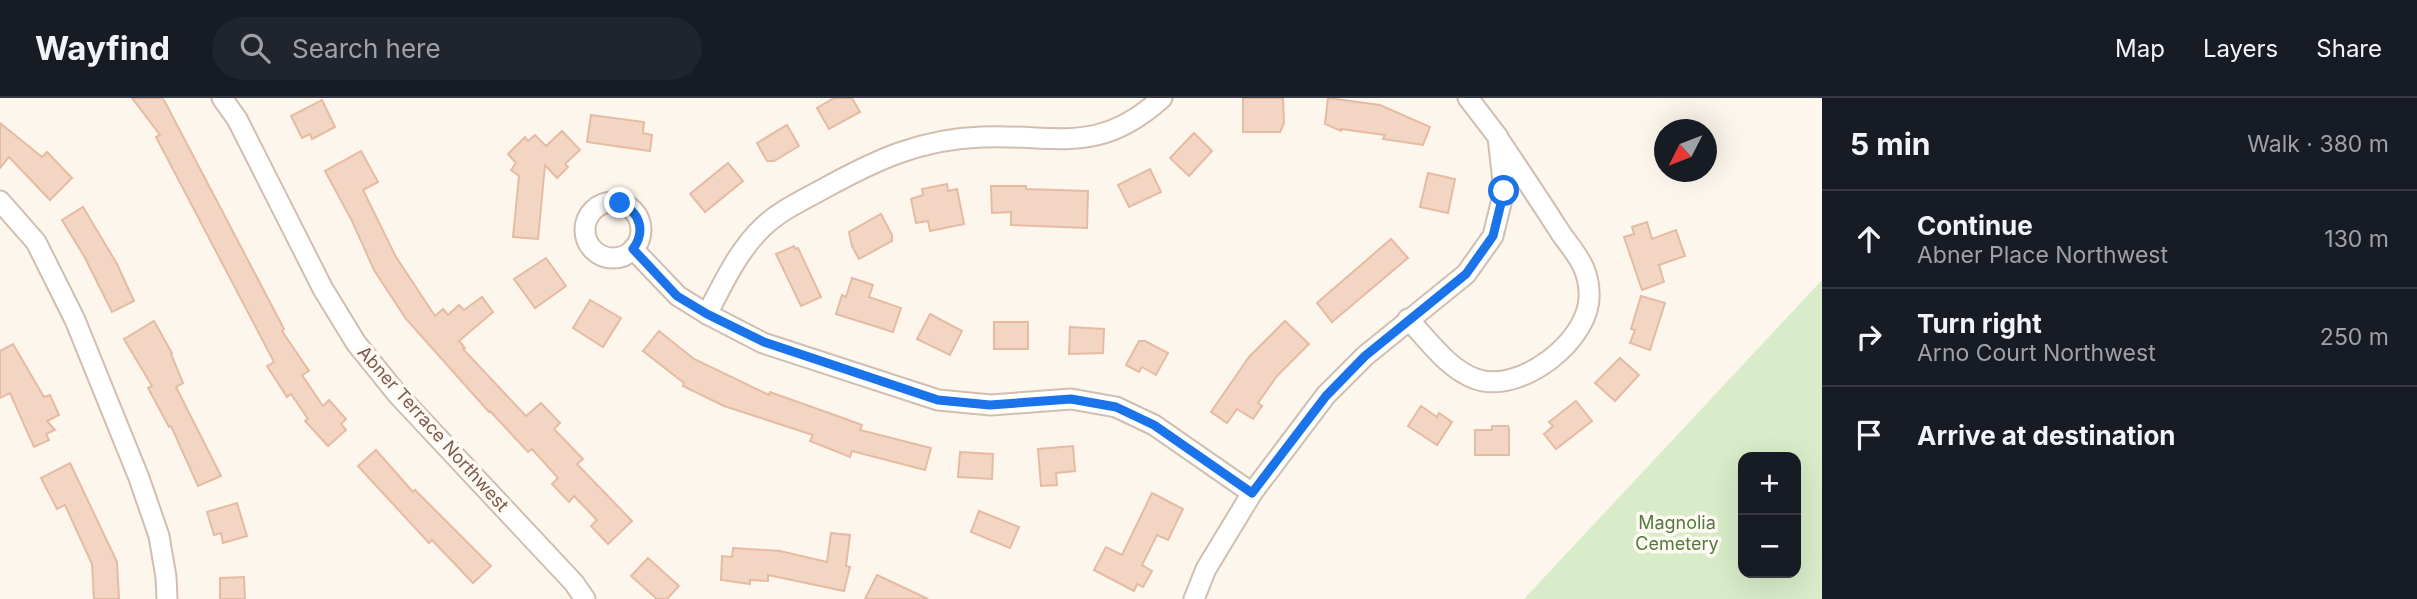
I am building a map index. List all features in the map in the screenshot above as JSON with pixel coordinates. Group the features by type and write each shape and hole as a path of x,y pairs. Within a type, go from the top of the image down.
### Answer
{"street":[{"name":"Abner Terrace Northwest","path":"222,98 237,119 323,289 356,343 398,395 574,583 584,599"},
{"path":"707,314 738,257 764,226 792,206 866,164 907,148 950,139 985,136 1072,140 1106,134 1143,115 1162,98"},
{"path":"1408,320 1458,371 1477,380 1493,383 1512,381 1532,372 1569,342 1583,323 1590,295 1585,269 1498,137 1468,98"},
{"path":"1194,599 1206,569 1252,493 1326,396 1365,356 1466,274 1493,236 1504,191 1498,137"},
{"path":"0,201 36,242 75,320 139,478 159,537 167,599"},
{"path":"633,249 677,296 764,342 938,400 990,405 1071,399 1116,407 1154,425 1252,493"}],"green space":[{"name":"Magnolia Cemetery","path":"1822,280 1822,599 1524,599"}],"building":[{"path":"132,98 162,98 165,102 284,329 282,331 309,371 302,375 323,406 329,400 346,419 341,424 346,430 328,446 305,421 308,419 291,394 287,397 267,366 274,362 156,137 160,135"},
{"path":"834,98 852,98 860,112 829,129 817,108"},
{"path":"1243,98 1283,98 1284,123 1280,132 1243,132"},
{"path":"1328,98 1380,105 1430,127 1423,145 1383,139 1385,135 1341,131 1325,124"},
{"path":"322,100 335,127 312,139 310,134 302,138 291,116"},
{"path":"591,115 644,122 643,133 652,135 650,151 587,142"},
{"path":"0,123 42,157 47,152 72,178 50,200 9,157 0,168"},
{"path":"787,125 799,146 774,161 767,161 757,143"},
{"path":"562,131 580,150 565,164 568,167 557,178 545,165 538,239 513,237 519,176 511,170 516,163 508,154 525,137 528,141 535,135 546,146"},
{"path":"1194,133 1212,151 1189,176 1170,158"},
{"path":"361,151 378,182 363,190 396,257 435,316 443,309 448,315 459,305 464,310 482,297 493,312 459,341 465,348 463,349 526,416 541,403 560,423 554,429 583,459 577,464 632,521 608,544 591,526 597,520 574,496 569,502 552,484 558,478 532,449 528,452 489,412 406,319 374,270 325,171"},
{"path":"728,163 743,181 705,212 690,194"},
{"path":"1150,169 1161,192 1129,207 1118,185"},
{"path":"1428,173 1455,179 1448,213 1420,207"},
{"path":"947,184 948,191 957,189 964,224 930,231 928,221 916,223 911,199 923,195 922,189"},
{"path":"991,186 1088,191 1087,228 1011,225 1011,212 992,213"},
{"path":"83,207 117,264 134,301 112,312 84,256 62,220"},
{"path":"881,214 892,235 892,241 859,259 849,232"},
{"path":"1647,222 1652,239 1676,230 1685,256 1659,265 1664,282 1642,290 1624,237 1634,234 1632,227"},
{"path":"1391,239 1408,258 1332,322 1317,303"},
{"path":"794,246 795,249 798,248 821,297 801,306 776,254"},
{"path":"546,258 566,286 535,308 514,279"},
{"path":"852,278 873,285 869,297 901,308 893,332 836,314 842,295 846,297"},
{"path":"1641,296 1665,303 1650,350 1630,343 1635,330 1631,329"},
{"path":"590,300 621,318 603,347 573,328"},
{"path":"930,314 962,331 950,355 917,339"},
{"path":"154,321 172,353 183,383 176,387 221,476 198,486 171,426 169,427 148,388 152,386 124,339"},
{"path":"1285,321 1309,344 1277,376 1258,403 1262,406 1253,419 1237,409 1227,423 1211,412 1249,357"},
{"path":"994,322 1028,322 1028,349 994,349"},
{"path":"1070,327 1104,329 1103,353 1069,354"},
{"path":"659,331 694,359 769,395 770,392 862,425 860,430 931,448 925,470 852,451 850,457 810,441 813,435 724,406 683,386 684,383 643,351"},
{"path":"1139,341 1145,341 1168,353 1156,375 1142,367 1139,372 1126,365"},
{"path":"13,344 44,397 50,395 59,415 47,421 55,430 46,434 49,440 34,447 10,393 0,398 0,351"},
{"path":"1620,358 1639,375 1615,401 1595,383"},
{"path":"1576,401 1592,421 1556,449 1544,434 1553,426 1549,422"},
{"path":"1421,406 1437,417 1439,413 1452,422 1437,445 1408,426"},
{"path":"1492,426 1508,426 1509,455 1475,455 1475,430 1492,430"},
{"path":"1073,446 1075,471 1056,473 1057,485 1041,486 1038,449"},
{"path":"376,450 413,492 415,490 491,566 473,583 432,540 429,543 358,466"},
{"path":"960,452 993,454 992,479 958,477"},
{"path":"70,463 117,562 119,599 94,599 92,564 65,505 57,509 41,478"},
{"path":"1152,493 1183,509 1168,540 1157,535 1142,565 1152,571 1143,587 1137,584 1134,591 1094,570 1106,547 1122,555"},
{"path":"237,503 247,536 223,543 221,533 214,535 207,512"},
{"path":"979,511 1019,527 1010,548 971,532"},
{"path":"831,533 850,535 846,566 850,567 844,591 768,575 768,581 750,580 750,584 721,580 722,556 732,557 733,548 780,551 827,562"},
{"path":"648,558 679,586 667,599 657,599 631,576"},
{"path":"877,575 928,599 865,599"},
{"path":"244,577 245,599 220,599 220,578"}],"route":[{"path":"620,203 636,214 640,223 639,242 633,249 677,296 764,342 938,400 990,405 1071,399 1116,407 1154,425 1252,493 1326,396 1365,356 1466,274 1493,236 1504,191"}]}
